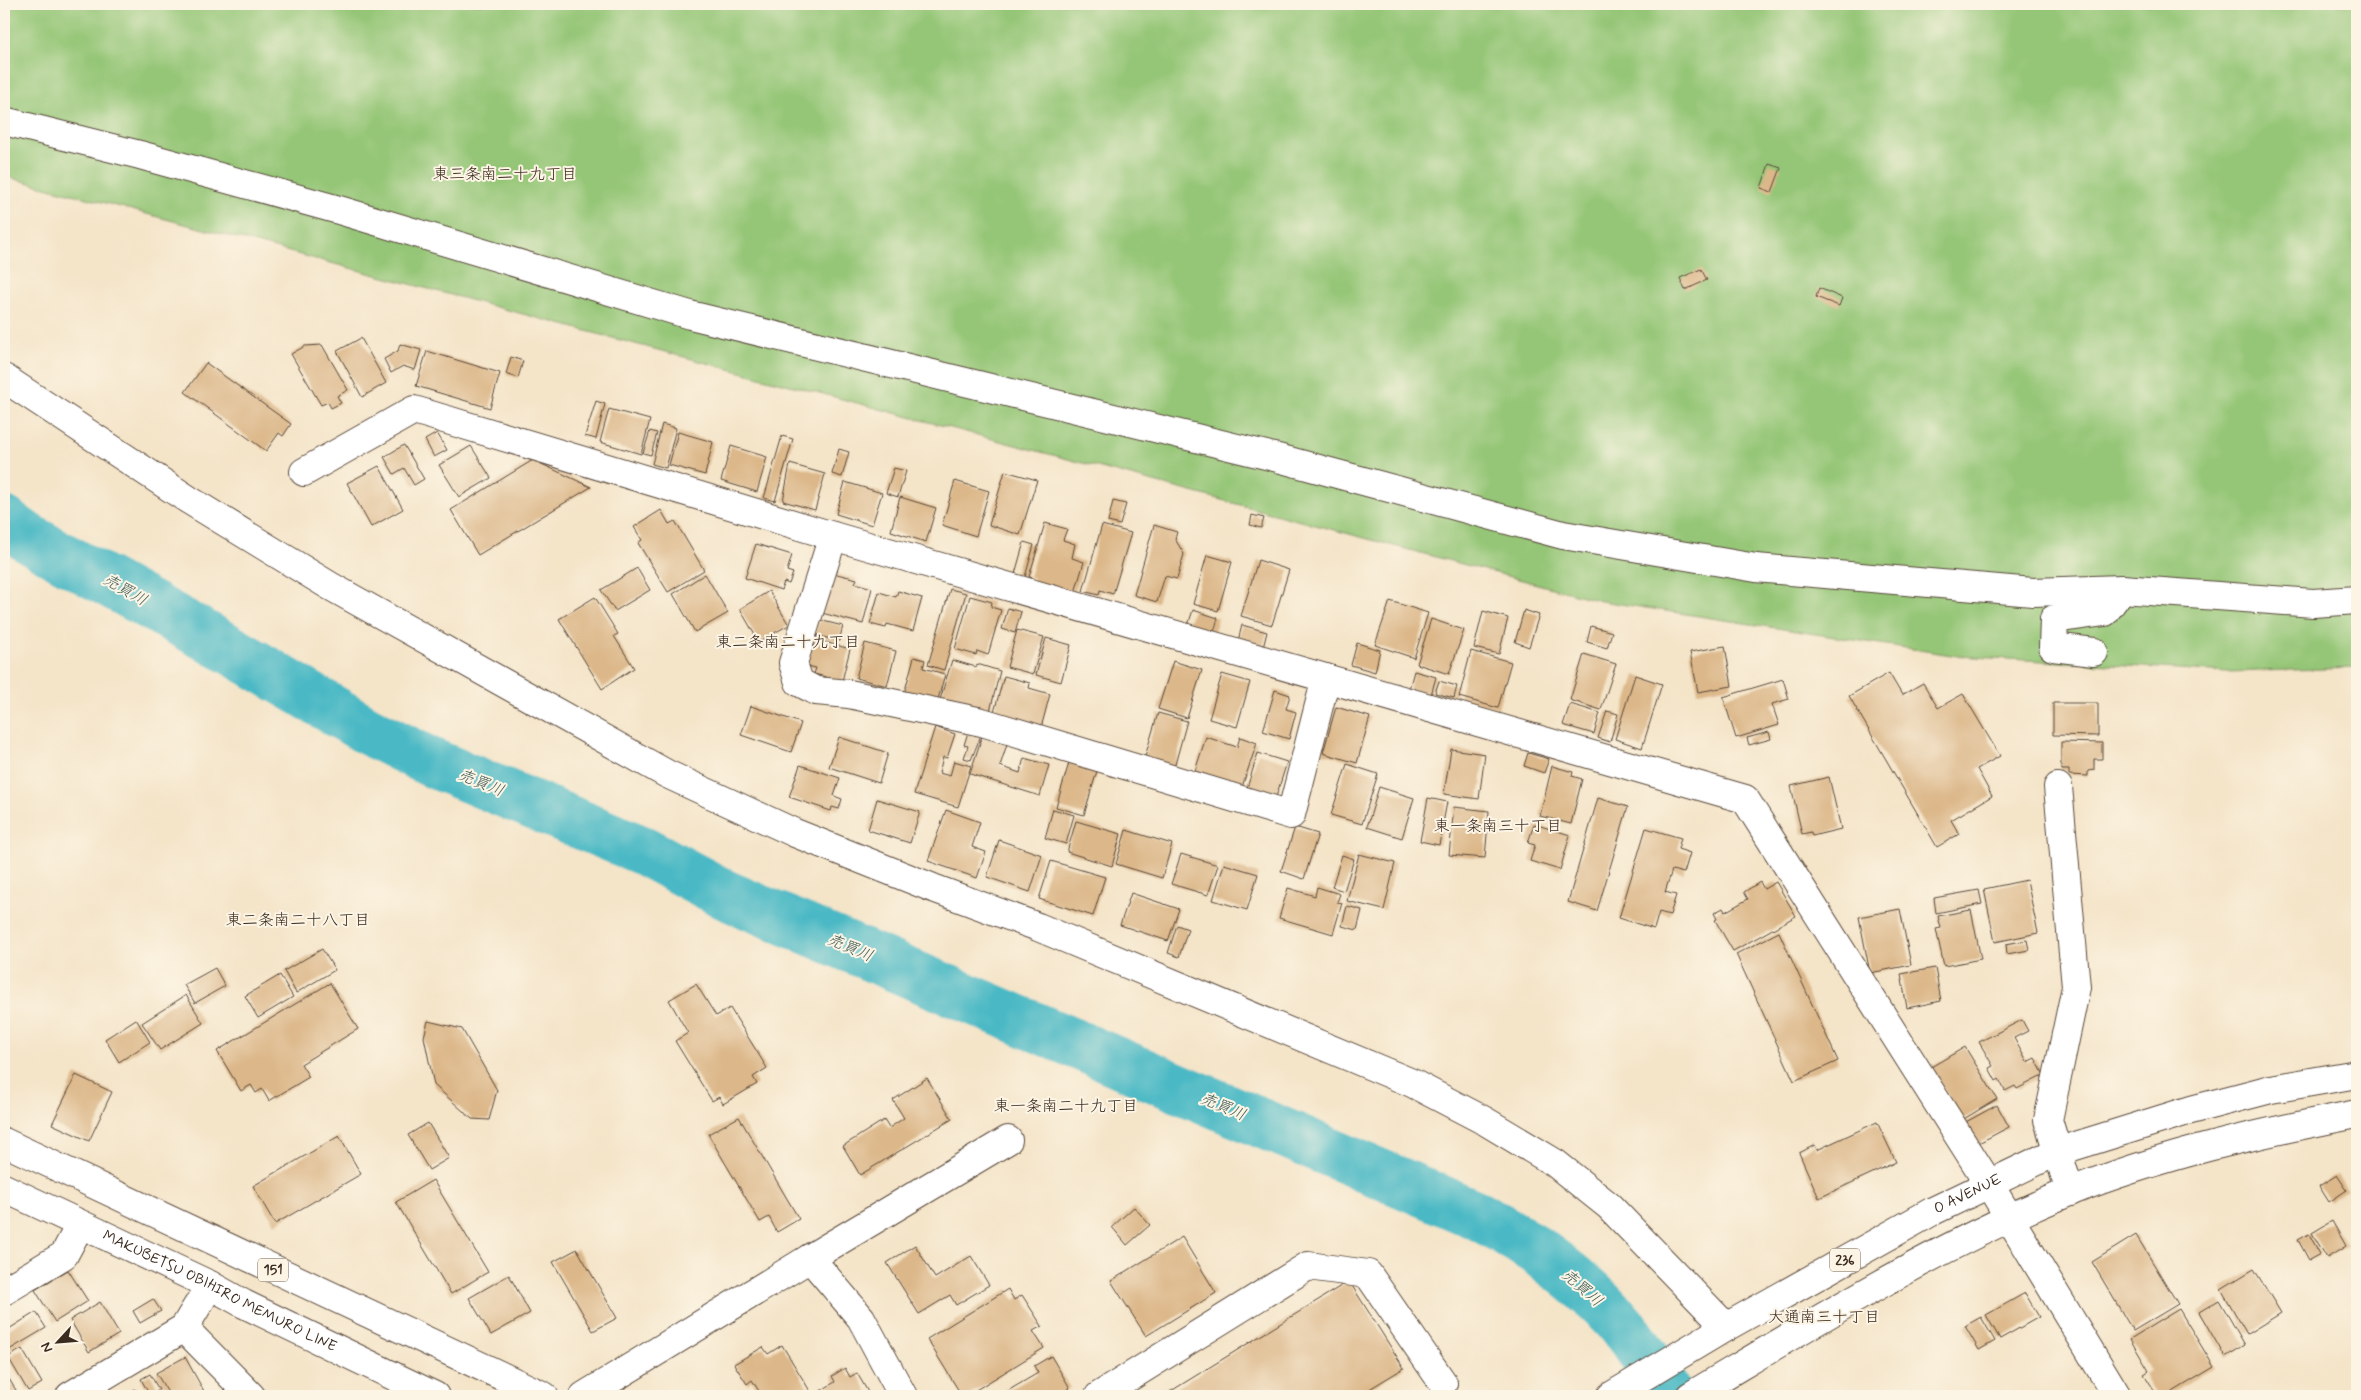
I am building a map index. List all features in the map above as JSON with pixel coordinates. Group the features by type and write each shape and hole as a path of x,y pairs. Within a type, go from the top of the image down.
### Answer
{"main road":[{"path":"4,121 140,155 339,210 690,315 1278,458 1563,535 1756,568 2033,592 2122,588 2313,602 2357,600"},
{"path":"4,378 189,500 330,586 667,774 795,833 1047,931 1377,1068 1412,1083 1485,1121 1555,1163 1609,1206 1726,1326"},
{"path":"304,472 414,410 833,536 1745,799 1989,1184 2117,1396"},
{"path":"833,536 793,663 799,682 816,691 848,694 982,722 1290,815 1326,678"},
{"path":"2094,652 2053,647 2054,619 2106,612 2122,588"},
{"path":"2058,787 2076,987 2048,1120 2056,1152 2070,1192"},
{"name":"O AVENUE","path":"1612,1396 1726,1326 1933,1211 2056,1152 2191,1110 2271,1090 2357,1074"},
{"name":"236","path":"1690,1396 1951,1245 2070,1192 2190,1151 2278,1129 2357,1114"},
{"path":"584,1396 1008,1140"},
{"name":"151","path":"4,1142 544,1396"},
{"name":"MAKUBETSU OBIHIRO MEMURO LINE","path":"4,1188 210,1285 244,1304 435,1396"},
{"path":"4,1291 64,1254 80,1225"},
{"path":"810,1258 860,1318 903,1396"},
{"path":"1099,1396 1308,1266 1368,1274 1443,1383"},
{"path":"70,1396 184,1328 210,1285"},
{"path":"184,1328 252,1396"}],"green space":[{"path":"4,4 2357,4 2357,668 2228,672 1958,656 1601,601 4,176"}],"building":[{"path":"1769,164 1781,168 1772,192 1761,188"},
{"path":"1701,269 1707,280 1685,290 1680,278"},
{"path":"1819,288 1842,298 1839,306 1816,297"},
{"path":"361,338 386,383 362,397 337,351"},
{"path":"400,344 421,350 415,370 403,366 391,373 384,359 398,351"},
{"path":"322,345 348,390 337,396 341,403 331,408 328,402 321,405 291,354 305,346"},
{"path":"427,351 500,373 490,408 416,386"},
{"path":"511,357 523,361 518,378 506,374"},
{"path":"206,363 291,424 283,436 279,433 266,451 185,392"},
{"path":"596,401 605,404 596,439 585,436"},
{"path":"609,409 650,420 641,454 600,442"},
{"path":"662,424 676,428 666,468 652,464"},
{"path":"650,431 657,433 651,455 643,453"},
{"path":"678,432 713,442 705,475 669,465"},
{"path":"437,433 447,450 434,457 425,440"},
{"path":"782,436 793,439 775,501 764,498"},
{"path":"404,445 424,479 414,485 404,468 394,474 384,457"},
{"path":"471,446 491,478 459,497 439,465"},
{"path":"731,446 767,457 757,492 721,481"},
{"path":"839,449 849,452 842,477 832,474"},
{"path":"533,460 591,487 478,555 451,510"},
{"path":"790,464 825,474 815,510 783,501"},
{"path":"379,466 403,509 371,527 347,483"},
{"path":"894,468 906,471 898,497 886,493"},
{"path":"1005,471 1037,480 1020,535 989,525"},
{"path":"955,481 989,491 976,536 942,525"},
{"path":"845,482 882,493 872,525 836,514"},
{"path":"900,497 936,508 926,542 891,531"},
{"path":"1113,501 1126,504 1120,525 1108,522"},
{"path":"661,510 669,524 675,521 704,570 668,592 638,543 642,540 634,527"},
{"path":"1252,515 1264,518 1261,528 1250,525"},
{"path":"1045,523 1067,529 1063,540 1075,544 1072,558 1084,562 1074,596 1033,584 1034,578 1029,577"},
{"path":"1102,525 1131,533 1113,594 1100,590 1099,595 1083,591"},
{"path":"1154,525 1177,532 1175,539 1184,554 1177,579 1165,576 1157,602 1134,595"},
{"path":"1024,542 1034,545 1025,577 1015,574"},
{"path":"756,544 792,555 787,571 793,573 789,584 784,582 781,590 745,578"},
{"path":"1207,555 1232,562 1218,611 1193,604"},
{"path":"1258,560 1289,570 1272,625 1241,616"},
{"path":"637,568 650,590 615,611 601,590"},
{"path":"833,573 857,579 855,583 872,588 863,624 822,613"},
{"path":"705,574 728,613 695,632 673,594"},
{"path":"950,589 966,593 944,670 928,665"},
{"path":"769,591 789,625 774,633 778,639 769,644 766,638 759,642 740,609"},
{"path":"898,591 922,598 913,631 887,624 886,628 870,624 879,592 896,597"},
{"path":"970,596 992,602 991,607 1001,610 988,655 977,651 976,655 955,649"},
{"path":"595,597 618,634 614,636 634,668 602,689 559,619"},
{"path":"1390,601 1428,613 1414,658 1375,645"},
{"path":"1008,608 1021,612 1015,633 1002,629"},
{"path":"1193,610 1218,618 1214,632 1188,625"},
{"path":"1524,610 1539,615 1529,647 1515,642"},
{"path":"1483,611 1508,618 1499,654 1474,648"},
{"path":"1431,619 1464,630 1449,674 1417,664"},
{"path":"819,620 843,626 839,641 815,635"},
{"path":"1242,625 1267,632 1263,648 1238,641"},
{"path":"1591,626 1612,632 1607,648 1587,642"},
{"path":"1017,630 1044,637 1033,674 1007,667"},
{"path":"1046,638 1071,645 1061,682 1036,675"},
{"path":"814,639 850,649 842,681 814,674 816,668 807,666"},
{"path":"865,643 896,651 887,686 856,678"},
{"path":"1357,643 1380,650 1375,672 1351,665"},
{"path":"1725,646 1732,686 1698,692 1690,652"},
{"path":"1471,651 1511,662 1498,708 1459,697"},
{"path":"1584,654 1616,664 1601,710 1570,700"},
{"path":"914,657 925,660 923,668 945,674 937,703 904,694"},
{"path":"952,660 976,667 977,664 1000,671 989,715 939,703"},
{"path":"1173,661 1202,670 1187,718 1158,709"},
{"path":"1414,671 1436,677 1431,695 1409,689"},
{"path":"1889,673 1902,695 1923,683 1938,708 1963,694 2000,756 1977,769 1992,796 1951,820 1959,834 1937,847 1849,696"},
{"path":"1222,674 1250,682 1237,727 1209,719"},
{"path":"1635,675 1662,684 1642,748 1615,739"},
{"path":"1004,676 1030,683 1029,688 1050,694 1041,728 993,716"},
{"path":"1783,679 1789,699 1772,704 1779,725 1736,738 1723,697"},
{"path":"1439,681 1457,686 1454,698 1435,693"},
{"path":"1275,690 1290,695 1286,709 1296,712 1289,739 1263,731"},
{"path":"2053,703 2098,703 2098,736 2053,735"},
{"path":"1570,704 1600,713 1594,734 1563,725"},
{"path":"751,706 801,723 791,752 741,735"},
{"path":"1336,707 1370,717 1357,763 1323,753"},
{"path":"1607,711 1618,714 1610,742 1598,738"},
{"path":"1158,713 1187,721 1174,768 1144,760"},
{"path":"935,727 955,734 947,758 943,757 939,773 950,776 954,761 971,766 958,807 914,794"},
{"path":"968,732 981,735 971,760 964,758 968,746 964,745"},
{"path":"1769,732 1771,739 1749,745 1747,738"},
{"path":"982,736 1007,744 1000,766 1020,773 1024,758 1049,765 1040,796 970,774"},
{"path":"839,737 888,753 879,783 829,767"},
{"path":"1206,737 1237,747 1240,737 1257,743 1242,787 1195,771"},
{"path":"2061,742 2102,743 2102,759 2094,759 2094,770 2088,771 2088,776 2069,775 2069,770 2061,770"},
{"path":"1451,749 1485,754 1479,799 1444,794"},
{"path":"1258,753 1287,762 1276,797 1247,788"},
{"path":"1528,753 1549,759 1544,773 1524,766"},
{"path":"1069,763 1097,771 1084,815 1056,807"},
{"path":"1347,764 1378,774 1362,824 1331,815"},
{"path":"800,765 840,778 834,796 842,799 839,809 832,807 831,811 789,797"},
{"path":"1552,766 1573,772 1572,776 1582,779 1571,824 1540,816"},
{"path":"1829,777 1841,829 1812,836 1811,832 1802,834 1791,786"},
{"path":"1379,787 1414,798 1402,838 1367,827"},
{"path":"1428,798 1447,802 1439,845 1420,841"},
{"path":"1598,798 1628,807 1597,911 1568,902"},
{"path":"877,799 920,812 910,843 868,830"},
{"path":"1454,807 1489,811 1485,858 1449,855"},
{"path":"1053,809 1074,815 1066,844 1045,838"},
{"path":"946,810 980,822 972,847 986,852 977,878 928,861"},
{"path":"1076,821 1121,834 1112,866 1067,852"},
{"path":"1534,824 1570,835 1560,870 1530,861 1535,845 1528,843"},
{"path":"1295,827 1318,834 1304,879 1281,871"},
{"path":"1646,828 1681,838 1678,849 1690,853 1684,873 1672,870 1665,892 1676,895 1670,915 1659,912 1654,929 1619,918"},
{"path":"1126,830 1172,844 1162,878 1116,864"},
{"path":"999,840 1042,855 1030,892 987,877"},
{"path":"1181,854 1218,865 1208,895 1171,884"},
{"path":"1359,854 1395,863 1384,910 1347,901"},
{"path":"1342,855 1354,859 1344,891 1332,887"},
{"path":"1051,861 1105,877 1093,916 1039,899"},
{"path":"1224,864 1258,874 1247,910 1213,900"},
{"path":"2027,880 2038,933 1995,942 1984,889"},
{"path":"1760,882 1764,889 1776,882 1796,916 1733,951 1715,920 1717,919 1714,913 1723,908 1725,912 1748,899 1744,892"},
{"path":"1317,887 1340,894 1337,902 1342,903 1333,934 1279,918 1288,888 1315,896"},
{"path":"1979,890 1982,904 1936,913 1934,898"},
{"path":"1131,893 1179,909 1168,941 1120,925"},
{"path":"1347,906 1362,910 1357,930 1342,926"},
{"path":"1900,909 1911,965 1870,973 1859,917"},
{"path":"1971,910 1981,959 1944,966 1936,929 1941,928 1938,916"},
{"path":"1177,925 1188,929 1179,957 1168,953"},
{"path":"1779,932 1838,1061 1794,1081 1736,954"},
{"path":"2027,940 2029,950 2007,954 2006,944"},
{"path":"322,949 335,970 296,993 284,971"},
{"path":"215,968 225,986 195,1003 184,985"},
{"path":"1935,968 1941,1001 1907,1008 1901,974"},
{"path":"280,975 293,997 258,1018 245,996"},
{"path":"330,983 358,1029 301,1064 309,1077 269,1101 262,1089 256,1093 251,1085 241,1091 217,1051"},
{"path":"696,984 716,1016 730,1008 767,1068 753,1077 757,1084 723,1104 719,1097 712,1101 675,1041 688,1033 669,1000"},
{"path":"186,995 203,1023 160,1050 142,1023"},
{"path":"136,1019 150,1042 119,1062 105,1039"},
{"path":"2022,1020 2028,1031 2014,1038 2027,1062 2035,1058 2044,1075 2017,1089 2015,1086 2005,1091 1999,1079 1996,1081 1989,1068 1993,1066 1979,1042"},
{"path":"428,1021 462,1029 497,1090 489,1120 472,1119 434,1085 424,1037"},
{"path":"1965,1047 1997,1099 1962,1120 1931,1067"},
{"path":"76,1075 112,1092 89,1141 52,1124"},
{"path":"927,1078 952,1119 860,1175 843,1146 884,1120 889,1128 904,1118 893,1100"},
{"path":"1997,1105 2009,1127 1975,1145 1964,1123"},
{"path":"739,1117 799,1219 777,1232 769,1217 760,1222 708,1134"},
{"path":"1877,1122 1896,1162 1819,1198 1799,1153 1815,1145 1817,1150"},
{"path":"428,1123 449,1158 429,1170 408,1135"},
{"path":"339,1136 361,1174 275,1224 253,1186"},
{"path":"2337,1175 2347,1190 2329,1202 2319,1186"},
{"path":"433,1180 488,1272 451,1294 396,1202"},
{"path":"1134,1207 1150,1225 1127,1245 1112,1227"},
{"path":"2332,1221 2346,1246 2327,1258 2312,1233"},
{"path":"2309,1234 2320,1254 2309,1260 2298,1240"},
{"path":"2136,1235 2178,1304 2133,1331 2092,1262"},
{"path":"1182,1237 1216,1293 1146,1336 1111,1281"},
{"path":"915,1245 935,1278 971,1256 989,1285 956,1305 950,1295 919,1314 887,1263"},
{"path":"577,1249 617,1318 593,1331 553,1262"},
{"path":"2254,1269 2281,1313 2247,1334 2221,1289"},
{"path":"68,1270 88,1301 55,1322 35,1290"},
{"path":"509,1275 530,1313 491,1335 469,1298"},
{"path":"1349,1281 1404,1368 1358,1396 1163,1396"},
{"path":"1008,1289 1014,1300 1022,1295 1042,1326 1033,1331 1044,1348 971,1393 973,1396 962,1396 927,1339"},
{"path":"2025,1293 2039,1317 2000,1339 1986,1315"},
{"path":"153,1299 161,1311 140,1323 133,1311"},
{"path":"2219,1300 2245,1345 2225,1357 2199,1312"},
{"path":"100,1302 119,1334 89,1352 70,1320"},
{"path":"2179,1309 2214,1367 2166,1396 2158,1396 2144,1374 2149,1371 2130,1339"},
{"path":"36,1312 46,1328 9,1350 4,1341 4,1332"},
{"path":"1981,1317 1995,1341 1979,1350 1965,1326"},
{"path":"782,1345 813,1396 762,1396 752,1380 747,1384 734,1364 763,1347 768,1354"},
{"path":"22,1349 42,1383 28,1391 8,1357"},
{"path":"1051,1356 1070,1388 1056,1396 999,1396 1038,1373 1034,1366"},
{"path":"185,1357 205,1393 200,1396 170,1396 156,1373"},
{"path":"845,1368 850,1377 857,1373 868,1392 861,1396 819,1396 817,1393 835,1382 832,1376"},
{"path":"4,1371 19,1395 4,1396"},
{"path":"150,1374 159,1390 150,1396 141,1379"},
{"path":"135,1389 139,1396 123,1396"},
{"path":"218,1392 220,1396 210,1396"}],"waterway":[{"name":"売買川","path":"4,521 30,539 226,647 367,730 430,762 644,851 726,895 1479,1216 1540,1253 1595,1297 1633,1340 1669,1396"}],"district":[{"name":"東三条南二十九丁目","path":"505,174"},
{"name":"東二条南二十九丁目","path":"788,642"},
{"name":"東一条南三十丁目","path":"1498,826"},
{"name":"東二条南二十八丁目","path":"298,920"},
{"name":"東一条南二十九丁目","path":"1066,1106"},
{"name":"大通南三十丁目","path":"1824,1317"}]}
